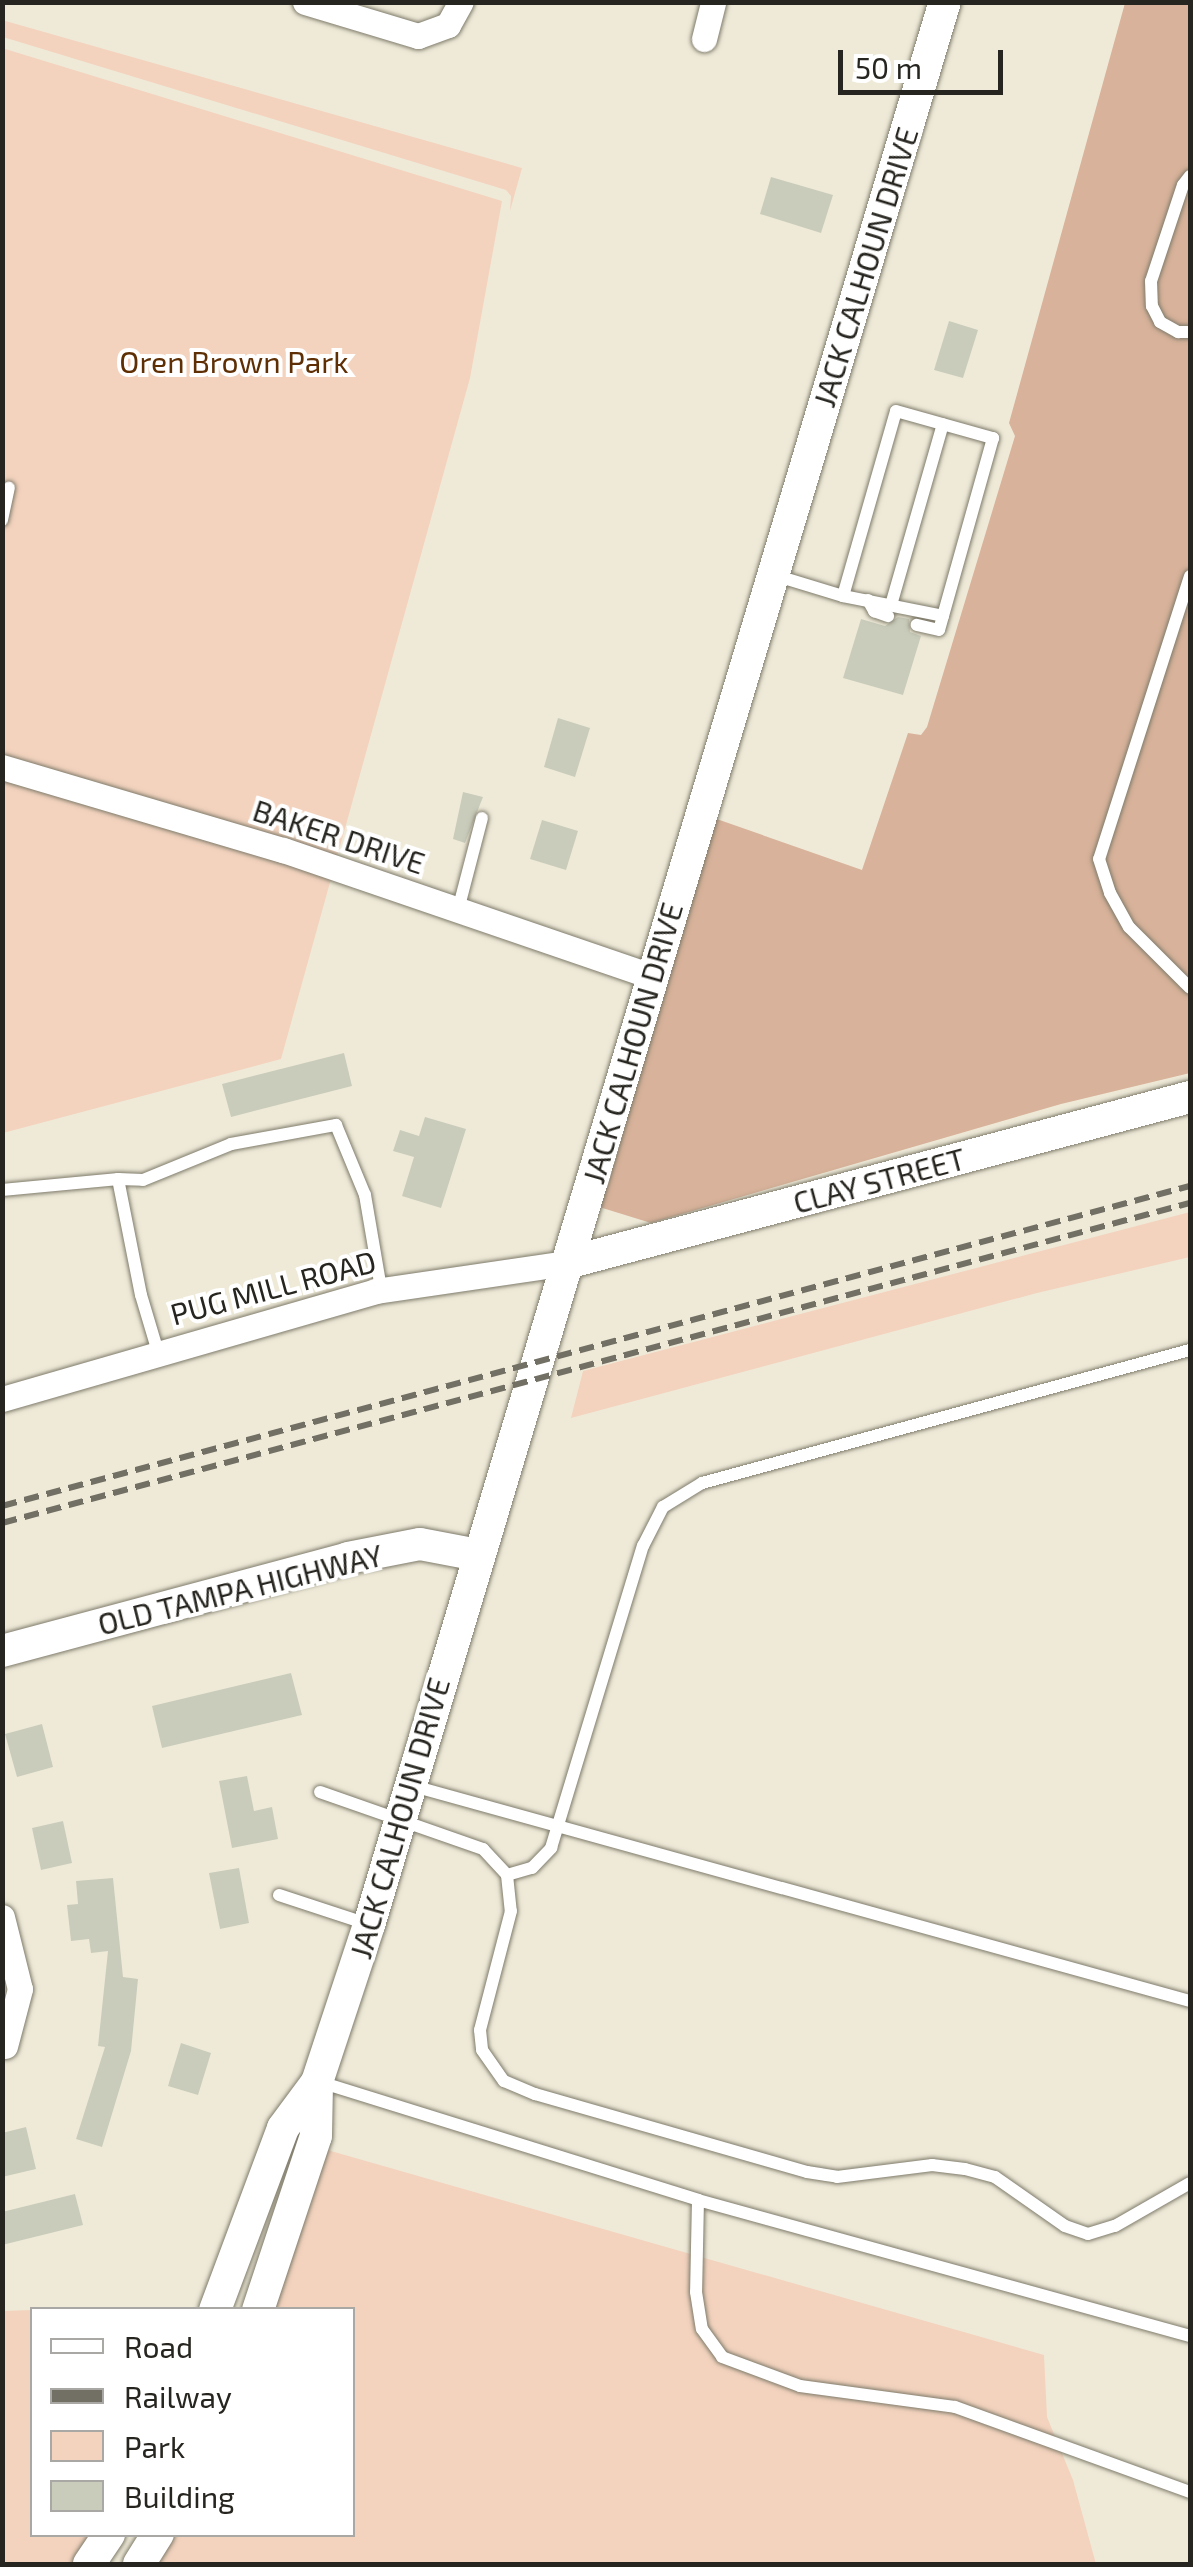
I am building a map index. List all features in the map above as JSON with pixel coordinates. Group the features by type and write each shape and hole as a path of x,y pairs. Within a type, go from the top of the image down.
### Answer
{"street":[{"path":"305,2 418,36 454,14"},
{"path":"704,39 713,2"},
{"name":"JACK CALHOUN DRIVE","path":"259,2307 316,2136 317,2082 369,1925 944,2"},
{"name":"BAKER DRIVE","path":"2,767 282,850 652,976"},
{"name":"CLAY STREET","path":"567,1263 1190,1097"},
{"name":"PUG MILL ROAD","path":"2,1399 381,1290 567,1263"},
{"name":"OLD TAMPA HIGHWAY","path":"2,1651 348,1558 420,1544 478,1555"},
{"path":"2,1918 20,1989 5,2046"},
{"name":"JACK CALHOUN DRIVE","path":"216,2307 282,2128 317,2082"},
{"path":"89,2564 106,2537"},
{"path":"139,2564 156,2537"}],"lane":[{"path":"1190,176 1183,185 1151,280 1152,306 1160,322 1178,332 1190,332"},
{"path":"843,596 896,411 993,438 938,630 917,624"},
{"path":"890,610 943,424"},
{"path":"2,520 9,488"},
{"path":"771,574 868,600 874,611 943,616"},
{"path":"1190,576 1099,859 1110,892 1129,927 1190,988"},
{"path":"458,910 482,818"},
{"path":"2,1190 143,1180 231,1144 336,1126 365,1195 381,1290"},
{"path":"118,1179 141,1295 158,1352"},
{"path":"507,1874 542,1860 556,1828 643,1546 663,1507 702,1483 1190,1350"},
{"path":"408,1785 664,1859 706,1864 1190,2001"},
{"path":"320,1792 484,1849 507,1874 511,1911 480,2030 482,2050 504,2081 808,2172 836,2177 932,2164 964,2168 995,2177 1065,2226 1088,2234 1115,2226 1190,2183"},
{"path":"279,1896 369,1925"},
{"path":"317,2082 698,2200 1190,2336"},
{"path":"698,2200 696,2292 702,2329 722,2357 800,2386 955,2407 1190,2492"}],"green space":[{"path":"2,20 522,168 510,211 511,196 506,190 3,37"},
{"name":"Oren Brown Park","path":"2,48 502,201 470,378 281,1059 3,1133"},
{"path":"1190,1212 1190,1257 1037,1293 571,1418 583,1371"},
{"path":"324,2149 1044,2355 1047,2417 1073,2480 1096,2564 152,2564 170,2537 355,2537 355,2307 271,2307"},
{"path":"30,2310 30,2537 94,2537 75,2564 3,2564 2,2311"}],"shaded area":[{"path":"1125,3 1190,3 1190,1073 1061,1104 651,1223 596,1206 711,817 862,870 908,733 921,735 927,727 1015,436 1009,423"}],"building":[{"path":"771,177 833,195 821,233 760,214"},
{"path":"949,321 978,330 963,378 934,370"},
{"path":"898,617 909,619 910,632 921,636 903,695 843,678 861,619 885,626"},
{"path":"558,718 590,728 575,777 544,767"},
{"path":"463,792 483,797 465,843 453,839"},
{"path":"542,820 578,831 566,870 530,859"},
{"path":"344,1053 352,1086 231,1117 222,1084"},
{"path":"425,1117 466,1129 441,1208 402,1196 414,1157 393,1151 400,1130 419,1136"},
{"path":"291,1673 302,1715 162,1748 152,1706"},
{"path":"42,1724 53,1767 17,1777 5,1734"},
{"path":"247,1776 254,1811 272,1807 278,1839 232,1848 219,1781"},
{"path":"63,1821 72,1863 41,1870 32,1828"},
{"path":"239,1868 249,1923 220,1929 209,1873"},
{"path":"113,1878 123,1977 138,1979 131,2051 102,2147 76,2139 105,2047 98,2046 108,1951 91,1953 89,1939 71,1941 67,1905 78,1904 76,1881"},
{"path":"181,2043 211,2053 198,2095 168,2086"},
{"path":"26,2127 36,2169 2,2177 2,2133"},
{"path":"75,2194 83,2225 2,2245 2,2212"}],"railway":[{"path":"2,1506 1190,1186"},
{"path":"2,1523 1190,1203"}]}
